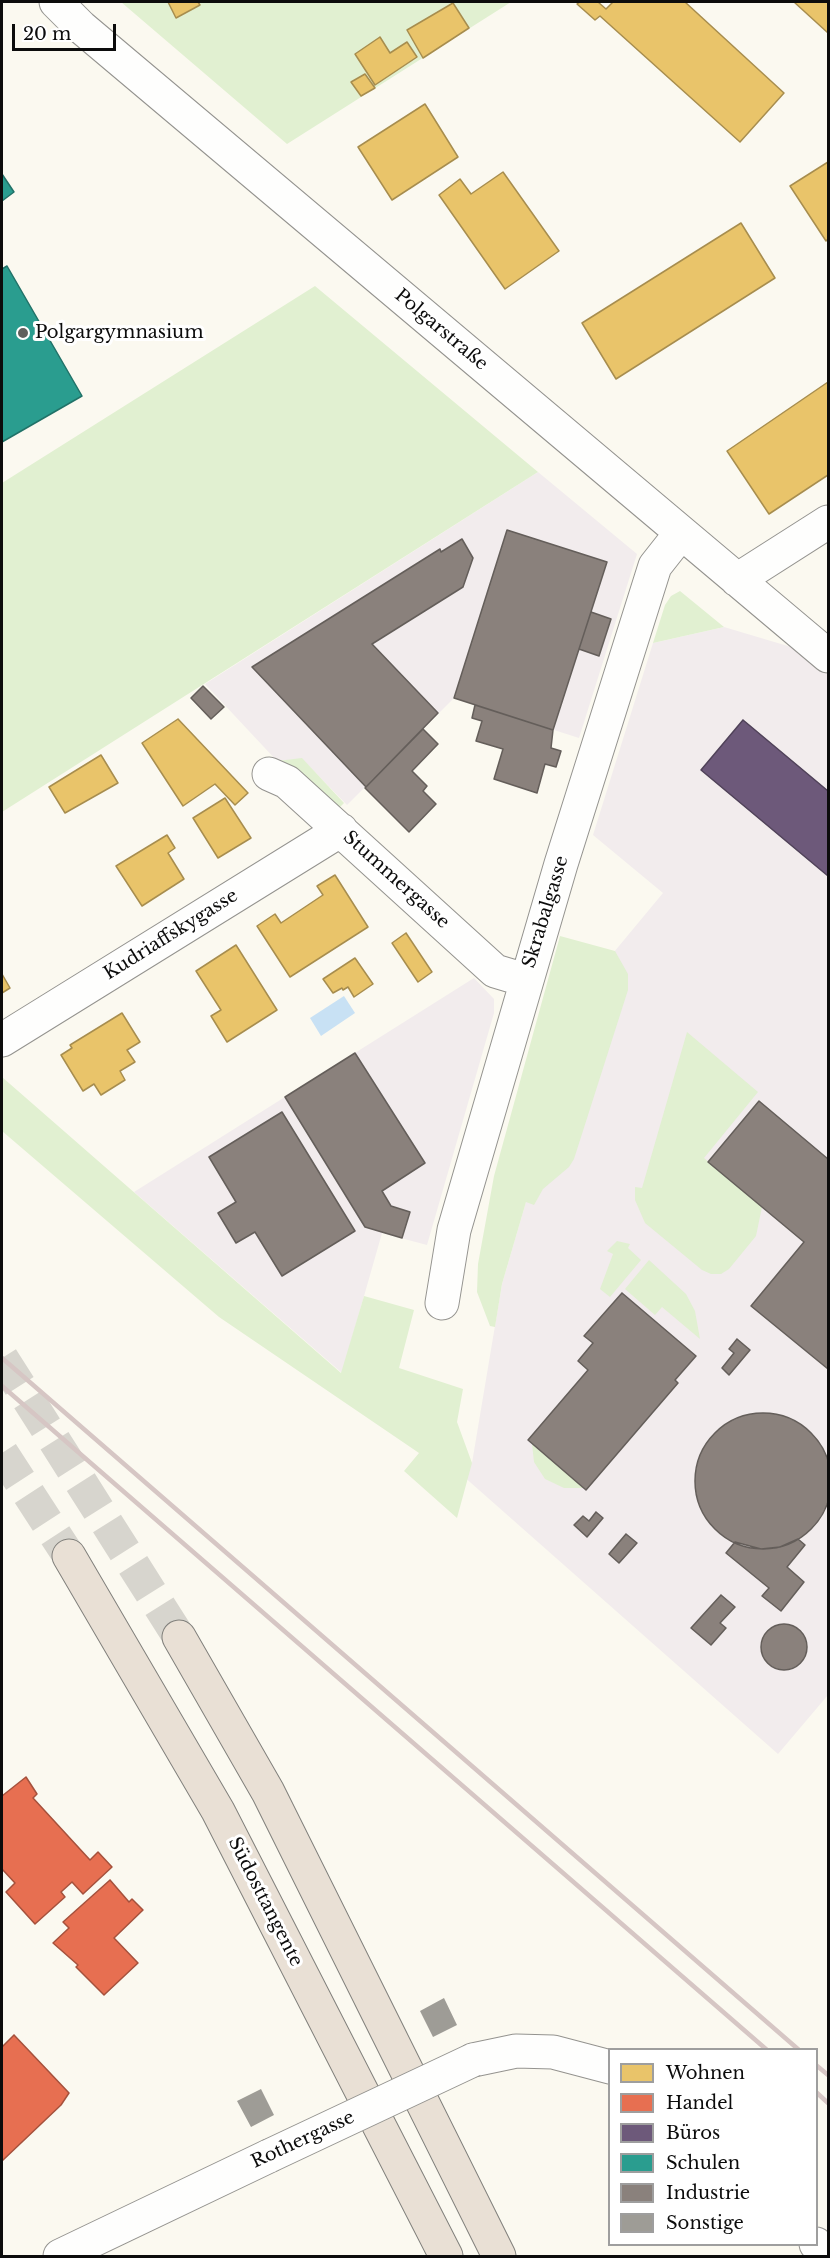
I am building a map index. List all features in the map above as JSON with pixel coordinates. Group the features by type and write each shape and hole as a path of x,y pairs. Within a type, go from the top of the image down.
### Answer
{"highway":[{"name":"Südosttangente","path":"69,1556 218,1811 446,2256"},
{"path":"178,1637 268,1792 499,2256"}],"street":[{"name":"Polgarstraße","path":"56,2 81,27 828,656"},
{"path":"737,580 828,522"},
{"name":"Skrabalgasse","path":"442,1303 454,1230 525,980 654,566 681,533"},
{"name":"Stummergasse","path":"269,774 287,782 495,971 525,980"},
{"name":"Kudriaffskygasse","path":"2,1040 341,830"},
{"name":"Rothergasse","path":"60,2256 112,2246 269,2156 473,2060 516,2051 553,2052 608,2067"}],"shaded area":[{"path":"538,472 637,554 579,738 454,698 347,805 302,759 277,761 205,684"},
{"path":"724,627 828,658 828,1695 778,1754 462,1475 472,1463 502,1284 600,948 614,952 663,893 593,835 653,643"},
{"path":"474,978 494,999 494,1013 427,1245 382,1233 342,1373 134,1192"}],"green space":[{"path":"121,2 511,2 287,144"},
{"path":"315,286 538,472 2,812 2,483"},
{"path":"680,591 724,627 653,643 665,605 671,596"},
{"path":"302,758 344,803 335,812 277,761"},
{"path":"560,936 615,951 628,974 628,990 574,1159 569,1167 543,1189 534,1205 526,1202 502,1284 495,1327 490,1326 477,1292 478,1264 494,1176"},
{"path":"687,1032 758,1092 704,1158 762,1207 756,1236 729,1269 721,1274 711,1274 702,1270 645,1223 635,1200 635,1187 642,1188"},
{"path":"2,1077 341,1373 364,1296 414,1310 399,1368 463,1389 457,1422 472,1463 457,1518 404,1471 419,1453 219,1317 2,1131"},
{"path":"617,1241 630,1244 628,1248 641,1260 610,1297 600,1289 613,1254 607,1251"},
{"path":"649,1260 686,1294 695,1311 700,1339 662,1307 655,1315 625,1289"},
{"path":"532,1444 584,1488 564,1488 545,1479 534,1462"}],"water":[{"path":"344,996 355,1013 321,1036 310,1018"}],"building: Wohnen":[{"path":"168,2 198,2 200,5 176,18"},
{"path":"598,2 606,9 613,2 685,2 784,93 740,142 600,16 595,20 577,4"},
{"path":"794,2 828,2 828,33"},
{"path":"453,3 469,28 423,58 407,30"},
{"path":"380,37 390,53 407,42 417,57 375,85 355,54"},
{"path":"365,74 375,88 361,96 351,82"},
{"path":"425,104 458,157 392,200 358,147"},
{"path":"828,162 828,239 826,241 790,186"},
{"path":"503,172 559,251 505,289 439,195 460,179 471,194"},
{"path":"741,223 775,278 616,379 582,323"},
{"path":"828,382 828,475 769,514 727,451"},
{"path":"178,719 248,793 235,805 215,784 183,806 142,743"},
{"path":"101,755 118,783 65,813 49,787"},
{"path":"225,798 251,838 218,858 193,818"},
{"path":"167,835 175,848 168,853 184,879 142,906 116,866"},
{"path":"335,875 368,927 290,977 257,926 275,914 281,923 323,895 317,886"},
{"path":"406,933 432,972 418,982 392,943"},
{"path":"236,945 277,1010 227,1042 211,1016 221,1010 196,971"},
{"path":"355,958 373,984 354,997 348,987 333,993 323,979"},
{"path":"2,974 10,988 2,993"},
{"path":"122,1013 140,1042 127,1050 135,1062 120,1071 125,1080 101,1095 94,1084 83,1091 61,1055 72,1048 70,1045"}],"building: Handel":[{"path":"26,1777 37,1794 33,1798 90,1860 98,1852 112,1867 83,1894 72,1882 61,1892 65,1897 35,1924 6,1892 15,1883 2,1869 2,1796"},
{"path":"110,1880 129,1902 132,1899 143,1910 114,1938 138,1963 104,1995 76,1967 78,1965 53,1943 69,1928 63,1922"},
{"path":"14,2035 69,2093 61,2105 2,2161 2,2047"}],"building: Büros":[{"path":"743,720 828,791 828,876 701,770"}],"building: Schulen":[{"path":"2,174 14,192 2,201"},
{"name":"Polgargymnasium","path":"7,266 82,396 2,442 2,269"}],"building: Industrie":[{"path":"507,530 607,562 553,730 454,698"},
{"path":"462,539 473,558 463,587 372,644 438,713 366,787 252,667 440,549 441,552"},
{"path":"591,612 611,619 599,656 579,649"},
{"path":"203,686 224,707 211,719 191,698"},
{"path":"475,705 553,730 551,748 561,751 556,767 545,764 537,793 494,779 503,749 476,741 482,721 472,718"},
{"path":"423,729 438,744 412,771 427,786 423,791 436,804 409,832 365,788"},
{"path":"355,1053 425,1163 382,1191 391,1206 410,1212 402,1238 365,1227 285,1097"},
{"path":"759,1101 828,1159 828,1369 751,1306 804,1242 708,1162"},
{"path":"282,1112 355,1231 282,1276 255,1232 236,1243 218,1213 236,1202 209,1157"},
{"path":"622,1293 696,1356 675,1380 678,1383 586,1490 528,1440 588,1370 578,1361 593,1343 584,1336"},
{"path":"737,1339 750,1350 729,1375 722,1368 734,1353 729,1349"},
{"path":"763,1413 789,1418 811,1433 826,1455 831,1481 826,1507 811,1529 789,1544 763,1549 737,1544 715,1529 700,1507 695,1481 700,1455 715,1433 737,1418"},
{"path":"596,1512 603,1518 587,1537 574,1525 583,1516 589,1521"},
{"path":"626,1534 637,1543 619,1563 609,1554"},
{"path":"798,1539 805,1545 787,1567 804,1582 781,1611 762,1596 769,1588 726,1553 735,1542 761,1549 780,1547"},
{"path":"721,1595 735,1607 720,1623 726,1628 711,1645 691,1628"},
{"path":"784,1624 793,1625 801,1630 806,1638 806,1656 801,1664 793,1669 784,1670 775,1669 767,1664 762,1656 761,1647 762,1638 767,1630 775,1625"}],"building: Sonstige":[{"path":"444,1998 457,2025 433,2037 420,2011"},
{"path":"261,2089 274,2115 251,2127 237,2101"}],"tunnel":[{"path":"2,1358 179,1637"},
{"path":"2,1453 69,1556"}],"railway":[{"path":"2,1358 797,2048"},
{"path":"2,1386 765,2048"},
{"path":"818,2067 828,2075"},
{"path":"818,2094 828,2103"}],"place":[{"name":"Polgargymnasium","path":"23,333"}]}
